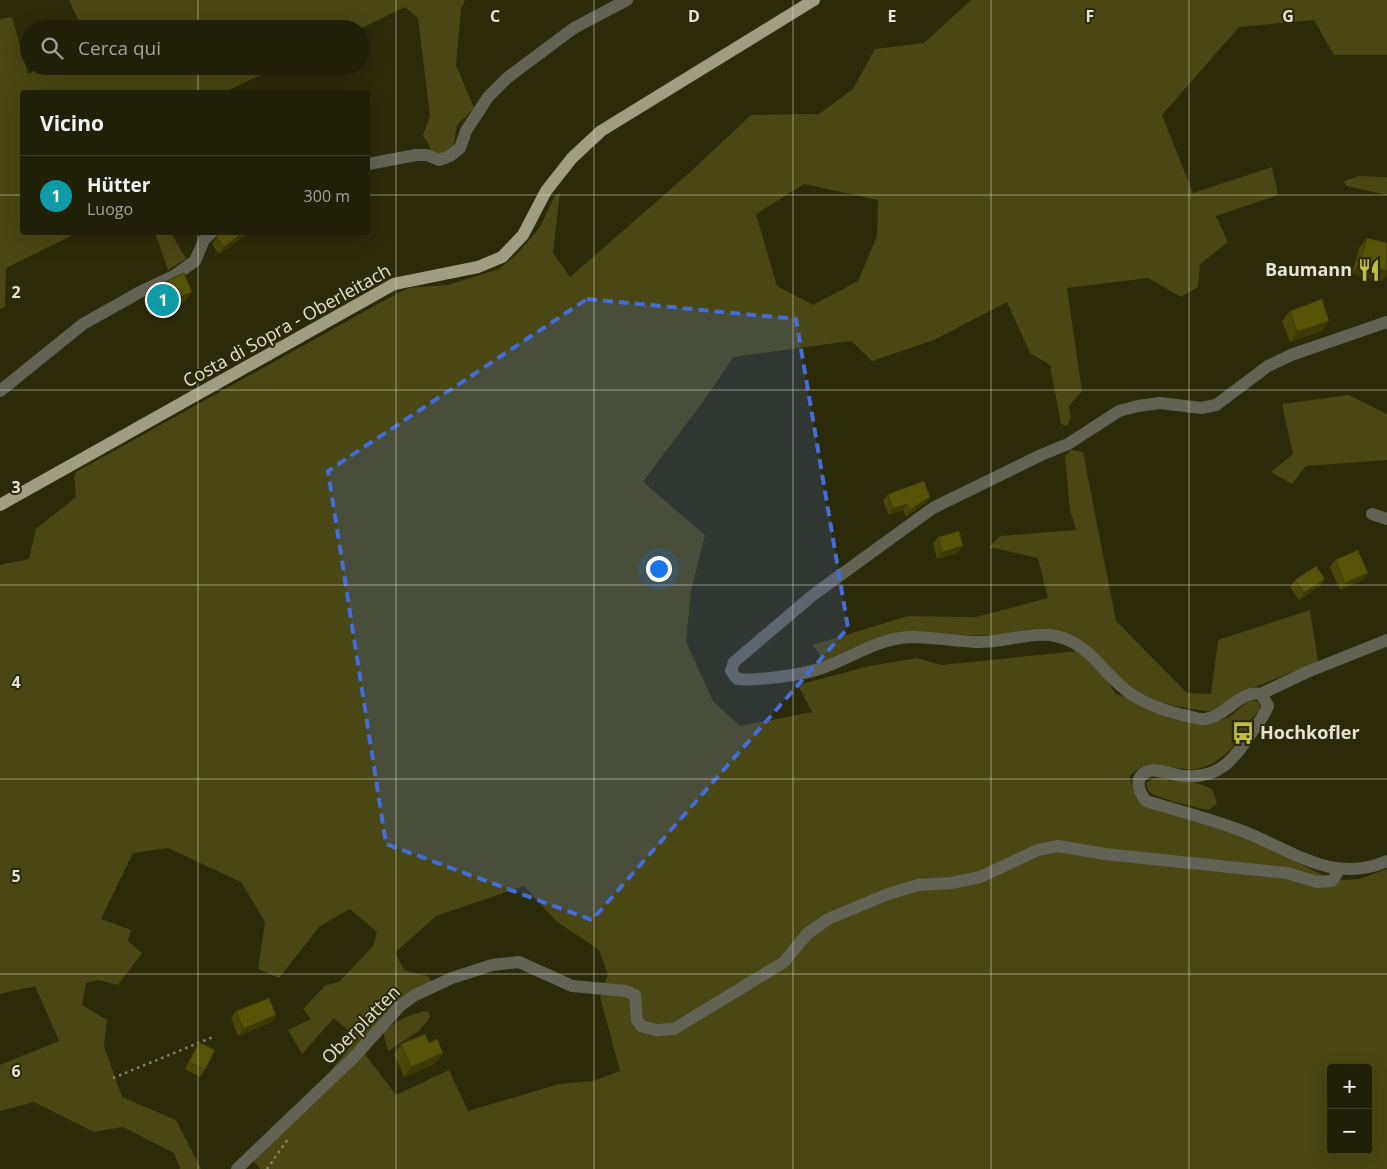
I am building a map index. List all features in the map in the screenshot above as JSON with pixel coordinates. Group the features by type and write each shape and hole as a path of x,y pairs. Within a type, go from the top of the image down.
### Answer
{"main road":[{"name":"Costa di Sopra - Oberleitach","path":"0,505 394,284 478,267 502,257 523,235 546,191 572,158 601,131 814,0"}],"street":[{"path":"370,164 416,155 428,156 439,160 450,156 460,148 466,131 488,97 507,78 574,28 627,0"},
{"path":"0,391 83,324 140,292 174,276 195,261 204,240 209,235"},
{"path":"1387,322 1291,355 1268,366 1216,405 1200,408 1160,403 1119,411 1068,444 1041,455 933,508 813,595 734,662 731,670 737,679 747,680 799,674 819,670 884,642 908,637 976,642 1045,634 1068,639 1087,651 1122,687 1136,697 1181,714 1204,719 1221,715 1241,698 1252,692 1262,694 1307,672 1387,640"},
{"path":"1372,514 1387,519"},
{"path":"1262,694 1268,706 1265,714 1240,751 1229,763 1218,771 1201,776 1181,776 1158,770 1148,771 1140,776 1137,785 1140,794 1146,801 1237,829 1307,860 1339,870 1368,869 1387,861"},
{"name":"Oberplatten","path":"237,1169 355,1056 400,1006 415,995 452,978 492,965 519,962 572,986 626,991 635,995 637,1020 641,1026 656,1030 674,1029 784,962 807,934 828,920 888,894 918,885 951,883 980,877 1038,850 1058,846 1080,848 1105,854 1287,874 1317,882 1332,881 1339,870"}],"path":[{"path":"113,1078 213,1037"}],"highlighted area":[{"path":"587,299 796,319 848,628 592,920 386,844 328,471"}],"shaded area":[{"path":"69,0 465,0 461,9 456,65 474,108 457,125 453,148 444,154 433,153 423,135 430,116 418,18 405,7 370,24 370,20 78,20"},
{"path":"971,0 1387,0 1387,55 1334,55 1314,20 1239,27 1162,115 1193,193 1272,167 1278,195 1216,216 1228,242 1200,264 1198,287 1181,297 1148,278 1067,288 1082,391 1069,406 1071,418 1067,426 1061,424 1050,365 1030,353 1007,302 934,340 872,361 851,341 733,357 701,405 643,482 705,535 691,591 686,642 713,701 740,726 812,712 798,685 869,666 917,658 941,665 1078,651 1101,672 1116,694 1208,722 1228,718 1247,702 1253,700 1258,702 1261,710 1249,721 1250,727 1226,754 1211,764 1195,769 1145,766 1129,777 1137,799 1151,808 1193,819 1253,841 1323,875 1343,880 1359,879 1387,869 1387,1169 260,1169 253,1160 364,1053 396,1095 449,1070 468,1111 559,1084 593,1081 620,1071 600,997 608,974 599,950 556,921 524,886 436,916 395,953 405,971 428,976 433,983 317,1088 357,1038 334,1018 302,1054 288,1030 311,1019 303,1009 326,985 339,982 373,946 377,932 350,909 320,926 279,978 258,969 265,922 241,882 168,848 133,853 101,919 131,930 128,941 142,953 118,985 98,980 86,983 82,1005 107,1020 104,1046 122,1097 176,1120 201,1169 180,1169 174,1153 123,1127 94,1132 34,1102 0,1111 0,1065 59,1041 35,986 0,994 0,565 29,559 36,529 76,497 74,477 76,472 408,288 448,285 499,269 517,254 540,227 554,197 560,192 553,253 570,277 687,175 751,115 819,114 853,89 875,49 924,43","holes":["804,184 878,200 877,236 858,281 813,305 777,286 756,214"]},
{"path":"12,17 20,46 20,75 261,75 228,90 20,90 20,235 73,235 6,268 5,307 0,309 0,19"},
{"path":"1359,176 1387,177 1387,195 1346,186 1344,181"},
{"path":"156,235 172,235 186,259 168,270"},
{"path":"1349,395 1387,414 1387,460 1306,466 1292,484 1271,472 1293,454 1282,404"},
{"path":"1071,450 1083,452 1116,621 1187,693 1211,694 1218,640 1310,610 1318,662 1247,690 1216,712 1171,705 1139,694 1063,638 1053,632 1040,629 987,635 927,632 904,633 869,642 824,661 813,645 908,616 976,617 1048,598 1038,558 989,547 1000,536 1076,530 1070,510 1065,456"},
{"path":"1159,776 1197,783 1212,789 1217,803 1209,810 1155,795 1149,791 1146,783"},
{"path":"428,1011 430,1017 419,1031 388,1051 383,1032 404,1018"}],"building":[{"path":"218,235 240,235 224,247 216,237"},
{"path":"1367,238 1387,243 1387,271 1359,263"},
{"path":"184,273 192,292 157,306 150,289"},
{"path":"1322,299 1329,321 1297,332 1290,311"},
{"path":"924,481 930,497 910,510 907,504 893,509 888,494"},
{"path":"959,531 963,546 942,552 938,537"},
{"path":"1358,550 1368,573 1345,583 1335,560"},
{"path":"1316,566 1325,579 1304,593 1295,580"},
{"path":"269,998 276,1015 243,1029 236,1011"},
{"path":"425,1034 429,1043 437,1039 443,1053 411,1067 401,1044"},
{"path":"199,1042 215,1050 205,1070 189,1062"}],"place":[{"name":"Baumann","path":"1369,270"},
{"name":"Hütter","path":"163,300"},
{"name":"Hochkofler","path":"1243,733"}]}
